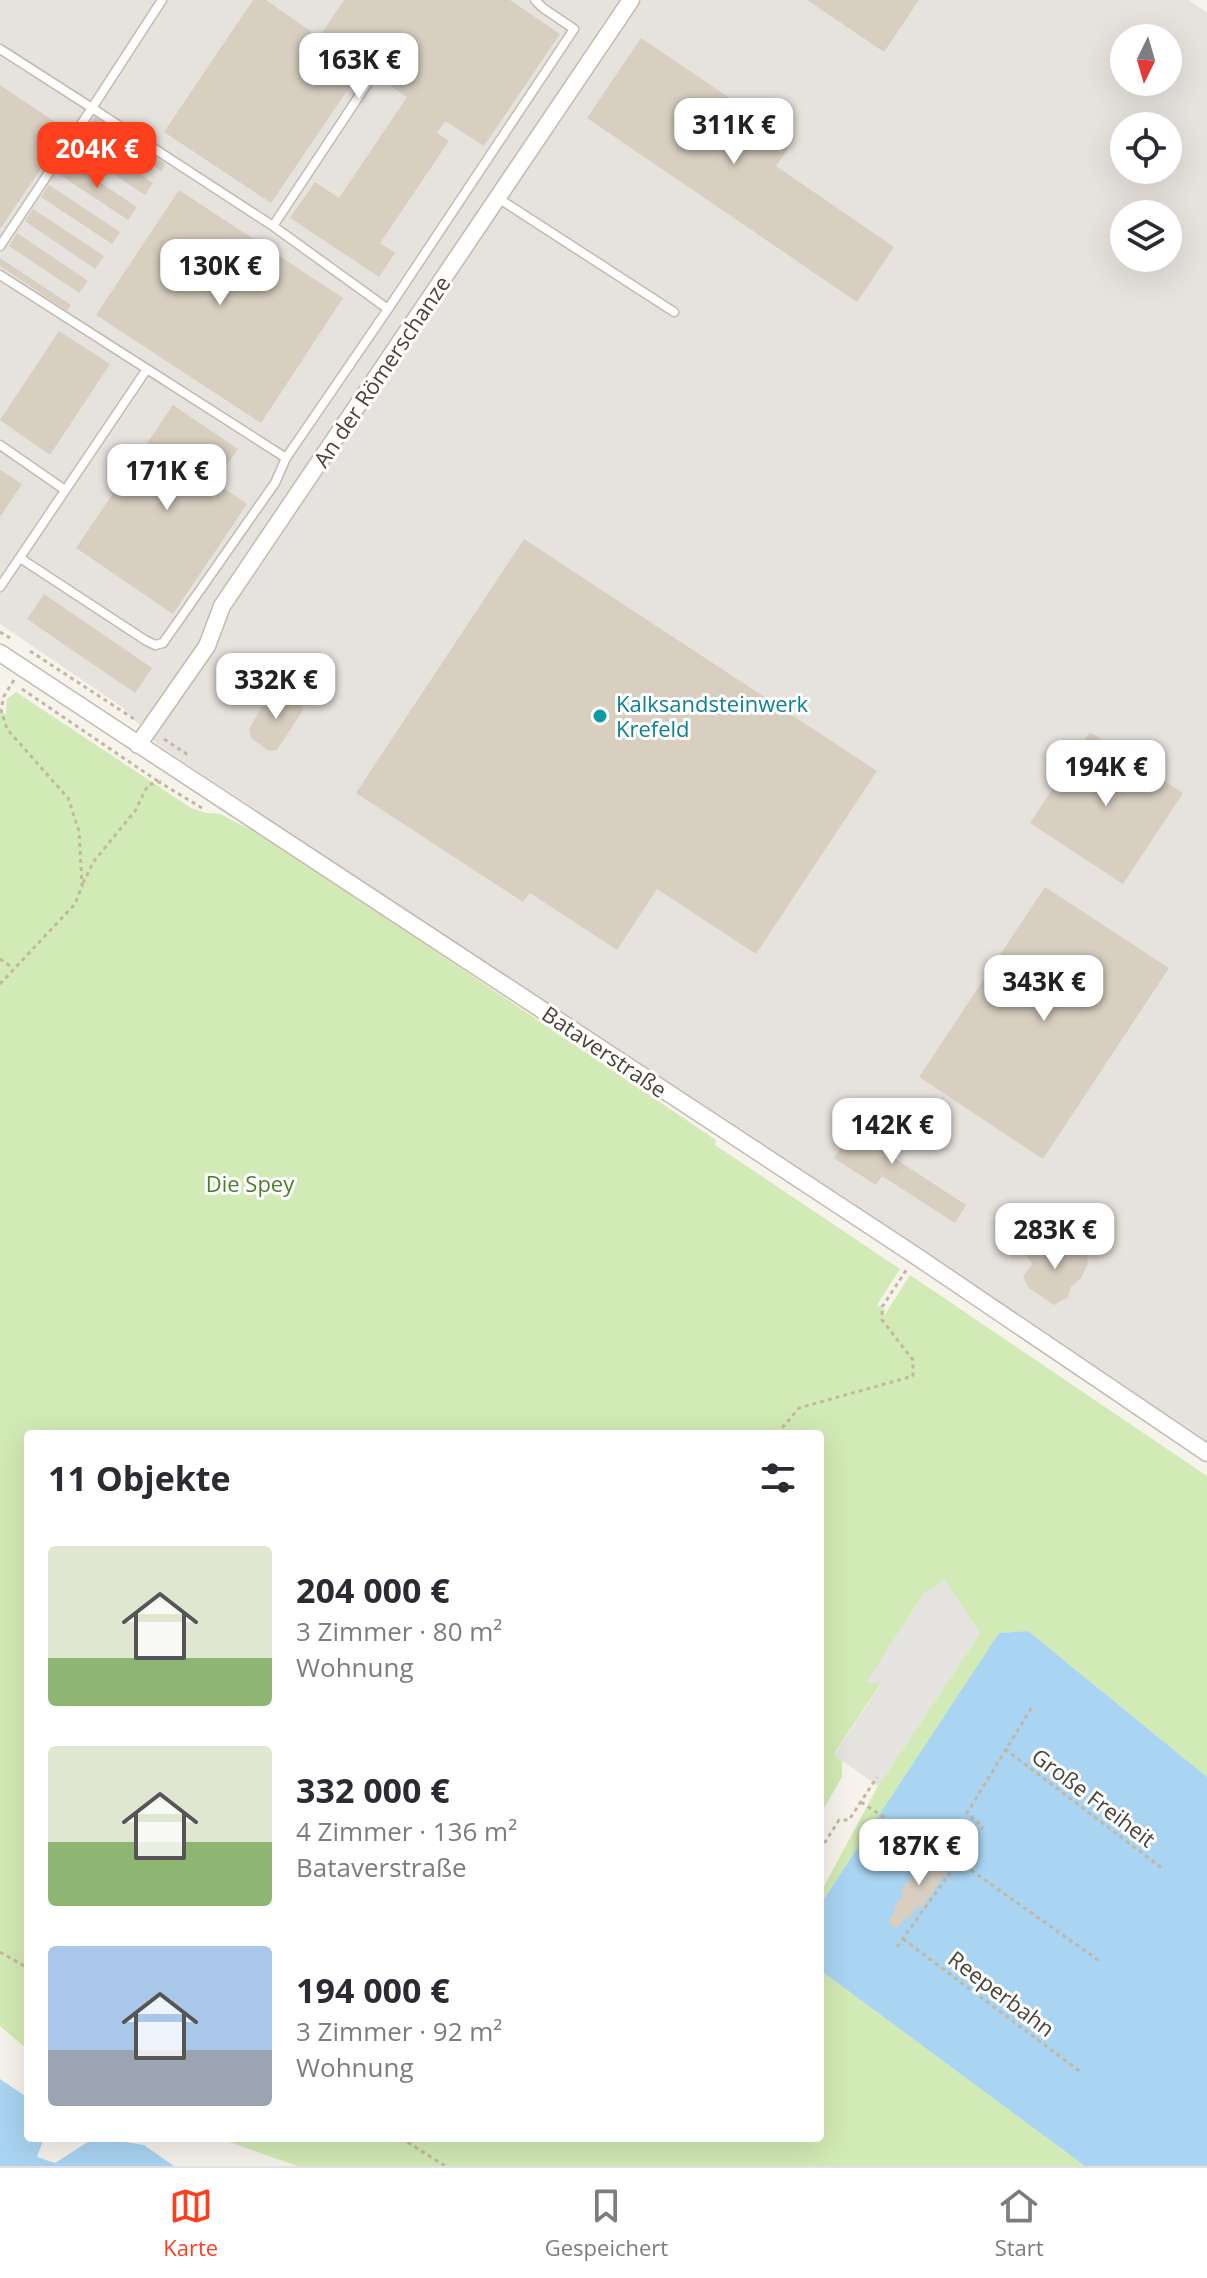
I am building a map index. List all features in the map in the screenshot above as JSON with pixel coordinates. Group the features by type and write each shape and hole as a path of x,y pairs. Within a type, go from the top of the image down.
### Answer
{"street":[{"name":"An der Römerschanze","path":"138,745 207,646 222,606 631,0"},
{"name":"Bataverstraße","path":"0,653 916,1256 1207,1453"}],"lane":[{"path":"0,246 162,0"},
{"path":"20,558 145,640 155,645 163,643 275,483 286,458 574,29 535,0"},
{"path":"0,49 273,226 388,309"},
{"path":"273,226 369,81"},
{"path":"497,198 674,312"},
{"path":"0,275 286,458"},
{"path":"0,587 147,369"},
{"path":"0,445 65,490"}],"path":[{"path":"0,632 12,640"},
{"path":"25,648 181,750"},
{"path":"21,669 4,696 1,710 7,729 68,798 79,831 82,886"},
{"path":"0,984 75,904 94,861 135,811 148,785 159,782"},
{"path":"0,959 14,969"},
{"path":"780,1430 799,1408 913,1376 913,1360 882,1320 882,1307 916,1256"},
{"path":"897,1947 983,1827 967,1813 1032,1707"},
{"name":"Große Freiheit","path":"1005,1749 1163,1869"},
{"path":"824,1844 839,1820 849,1820 877,1777"},
{"path":"861,1802 1101,1962"},
{"name":"Reeperbahn","path":"903,1939 1082,2073"},
{"path":"0,1952 24,1966"},
{"path":"407,2142 445,2166"}],"shaded area":[{"path":"0,0 1189,0 1207,13 1207,1442 157,744 122,707 0,624"},
{"path":"379,388 389,396 254,597 244,589"},
{"path":"945,1579 980,1633 878,1786 834,1755 881,1684 866,1682 924,1593"}],"green space":[{"name":"Die Spey","path":"16,692 191,808 220,814 272,841 716,1140 715,1145 900,1269 877,1305 885,1310 884,1316 910,1275 1207,1476 1207,1777 1028,1631 1000,1633 824,1899 824,1886 878,1786 980,1633 867,1682 881,1683 834,1754 842,1761 842,1777 824,1808 824,1430 24,1430 24,2047 0,2026 0,711 6,714 7,699"},
{"path":"824,1973 1085,2166 297,2166 229,2142 824,2142"}],"water":[{"path":"1028,1631 1207,1777 1207,2166 1085,2166 824,1973 824,1899 999,1633"},
{"path":"0,2079 24,2095 24,2142 43,2142 37,2157 55,2163 88,2142 125,2142 144,2145 174,2166 0,2166"}],"building":[{"path":"253,0 266,0 319,37 311,50 355,79 271,203 164,132"},
{"path":"344,0 510,0 560,34 484,146 445,121 437,133 449,141 380,243 395,253 379,277 290,218 315,182 339,198 407,97 319,37"},
{"path":"807,0 919,0 884,52"},
{"path":"641,38 793,141 776,166 894,247 857,302 587,118"},
{"path":"0,85 67,130 0,229"},
{"path":"95,117 166,164 161,171 90,123"},
{"path":"82,135 153,183 145,195 74,147"},
{"path":"66,160 137,207 128,220 57,173"},
{"path":"49,185 120,232 112,244 41,197"},
{"path":"179,190 343,298 261,423 96,315"},
{"path":"33,209 104,256 95,269 25,221"},
{"path":"17,233 88,281 79,293 9,246"},
{"path":"0,258 71,305 67,311 0,266"},
{"path":"59,331 110,364 50,455 0,420"},
{"path":"173,405 238,449 215,482 247,504 173,614 76,548"},
{"path":"0,470 22,484 0,517"},
{"name":"Kalksandsteinwerk Krefeld","path":"524,539 877,771 756,954 657,889 617,950 530,893 523,902 356,793"},
{"path":"44,594 152,668 135,693 27,619"},
{"path":"282,691 302,703 303,710 277,750 269,751 251,738 249,730 262,706 265,707 275,693"},
{"path":"1090,732 1183,793 1123,884 1030,823"},
{"path":"1045,887 1169,968 1043,1159 919,1077"},
{"path":"863,1114 905,1142 894,1158 966,1205 955,1223 882,1176 876,1185 834,1158"},
{"path":"1061,1240 1087,1256 1088,1263 1081,1278 1071,1287 1068,1297 1054,1305 1029,1288 1023,1277 1032,1264 1026,1255 1030,1250 1036,1249 1043,1254 1055,1241"},
{"path":"950,1829 962,1837 951,1860 933,1848"},
{"path":"929,1850 951,1865 922,1908 918,1905 909,1919 907,1917 896,1929 888,1923 896,1909 893,1908"}],"place":[{"name":"Kalksandsteinwerk Krefeld","path":"600,716"}]}
